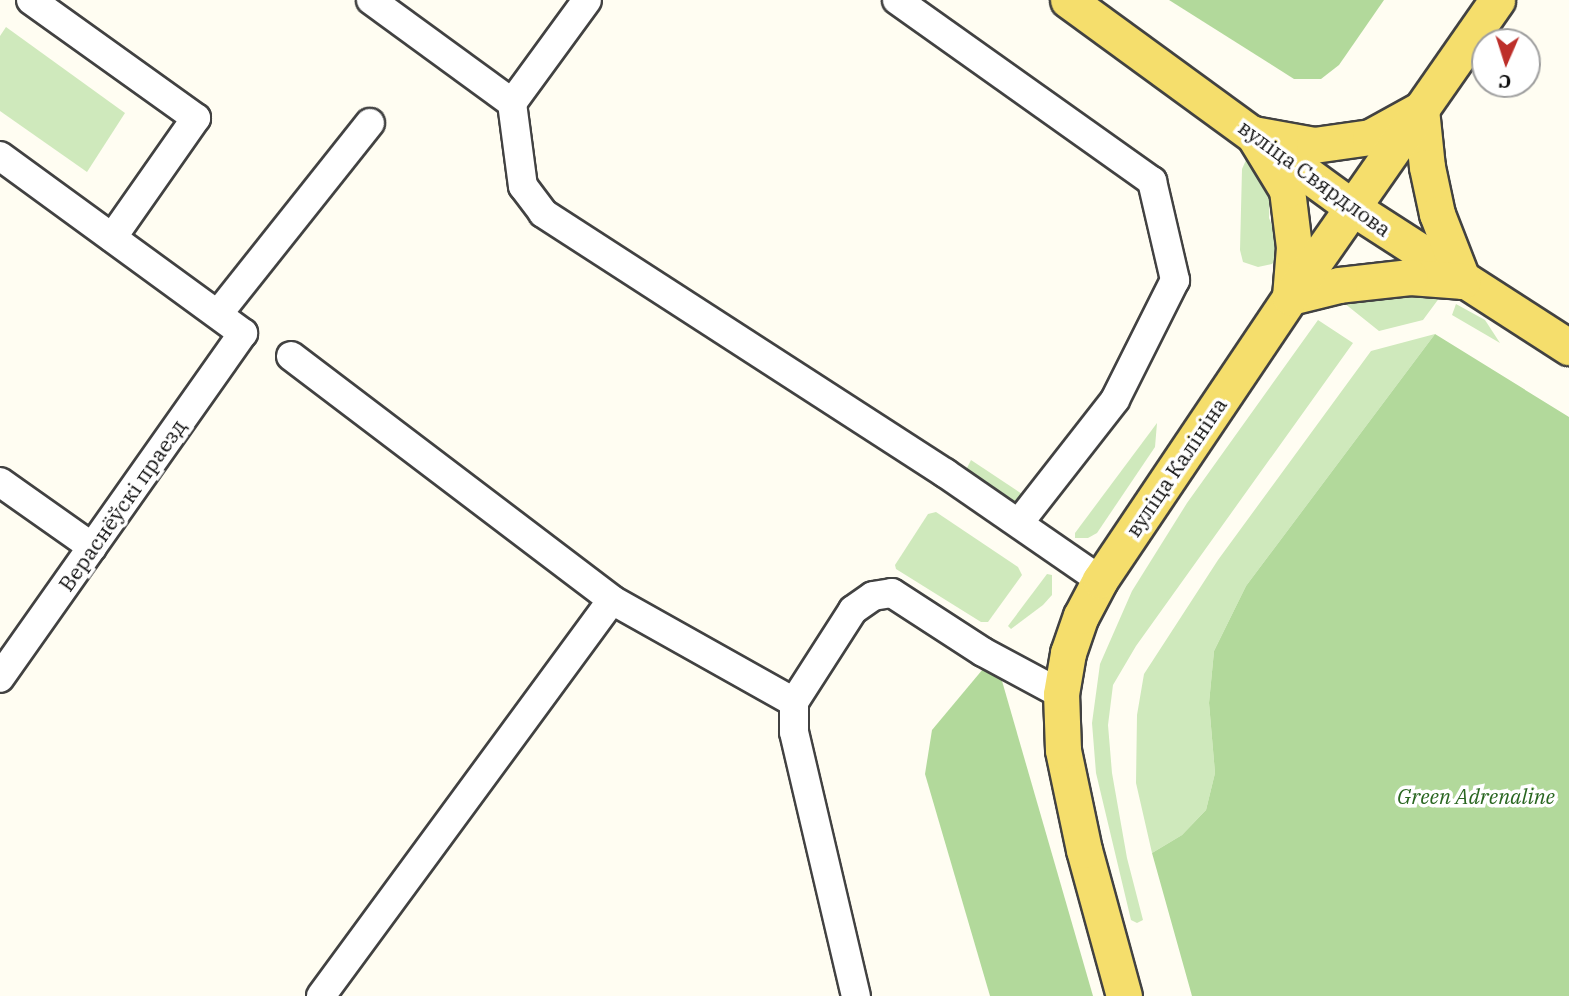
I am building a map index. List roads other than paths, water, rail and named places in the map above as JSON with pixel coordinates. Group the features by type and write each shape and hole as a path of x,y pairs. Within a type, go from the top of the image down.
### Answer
{"main road":[{"name":"вуліца Свярдлова","path":"1068,0 1353,208 1569,347"},
{"name":"вуліца Калініна","path":"1124,996 1084,850 1063,750 1061,694 1069,653 1081,616 1100,580 1290,297 1497,0"},
{"path":"1421,109 1427,167 1437,214 1463,281 1410,277 1339,285 1290,297 1294,247 1287,190 1253,134 1314,145 1370,137 1421,109"}],"street":[{"path":"31,0 196,118 113,238"},
{"path":"371,0 512,103"},
{"path":"587,0 512,103 523,186 543,213 1018,523 1100,580"},
{"path":"897,0 1152,181 1175,280 1115,400 1018,523"},
{"path":"0,156 218,314 370,122"},
{"name":"Вераснёўскі праезд","path":"0,678 243,332 218,314"},
{"path":"290,356 612,600 794,702"},
{"path":"0,482 92,547"},
{"path":"856,996 794,732 794,702 853,610 873,596 892,593 983,652 1061,694"},
{"path":"321,996 612,600"}],"park label":[{"name":"Green Adrenaline","path":"1476,796"}]}
